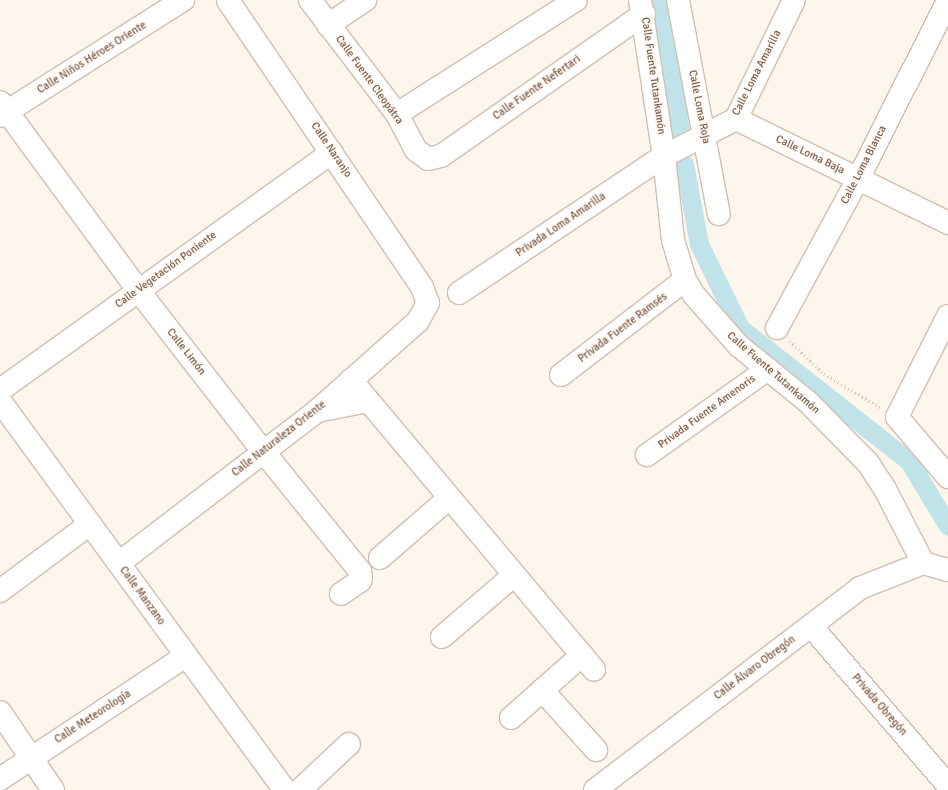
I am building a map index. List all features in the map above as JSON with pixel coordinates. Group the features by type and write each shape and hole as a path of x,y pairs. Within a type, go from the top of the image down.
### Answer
{"street":[{"name":"Calle Niños Héroes Oriente","path":"2,109 183,0"},
{"name":"Calle Naranjo","path":"228,0 422,287 428,303"},
{"name":"Calle Fuente Cleopátra","path":"310,0 397,114 416,150 428,159"},
{"path":"328,25 364,0"},
{"path":"397,114 576,0"},
{"name":"Calle Loma Roja","path":"678,0 719,214"},
{"name":"Calle Loma Amarilla","path":"664,156 736,119 794,0"},
{"name":"Calle Loma Blanca","path":"777,328 858,179 948,1"},
{"name":"Calle Fuente Tutankamón","path":"642,7 664,156 673,240 686,280 694,295 718,324 740,346 807,401 868,463 886,489 923,563"},
{"name":"Calle Fuente Nefertari","path":"428,159 440,156 642,7"},
{"name":"Calle Limón","path":"2,109 138,290 263,451 360,571 360,581 341,594"},
{"name":"Calle Loma Baja","path":"736,119 948,223"},
{"name":"Calle Vegetación Poniente","path":"0,390 332,152"},
{"name":"Privada Loma Amarilla","path":"459,293 664,156"},
{"name":"Privada Fuente Ramsés","path":"561,375 686,280"},
{"name":"Calle Naturaleza Oriente","path":"119,563 186,513 263,451 318,411 418,321 424,313 428,303"},
{"path":"948,316 896,417 948,477"},
{"name":"Privada Fuente Amenoris","path":"647,455 768,369"},
{"path":"351,380 588,662 542,690 511,718"},
{"name":"Calle Manzano","path":"0,401 285,790"},
{"path":"318,411 368,402"},
{"path":"380,558 449,498"},
{"path":"0,591 90,524"},
{"path":"923,563 948,570"},
{"name":"Calle Álvaro Obregón","path":"595,790 860,588 923,563"},
{"path":"442,637 514,575"},
{"name":"Privada Obregón","path":"811,626 948,785"},
{"name":"Calle Meteorología","path":"0,779 31,757 186,656"},
{"path":"542,690 596,750"},
{"path":"0,712 53,790"},
{"path":"300,790 350,744"}],"path":[{"path":"777,328 824,374 896,417"}],"waterway":[{"path":"660,0 680,132"},
{"path":"684,164 699,244 740,328 909,461 948,526"}]}
